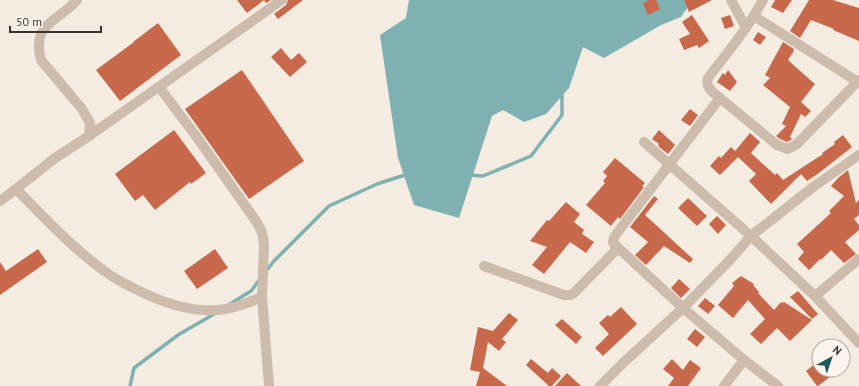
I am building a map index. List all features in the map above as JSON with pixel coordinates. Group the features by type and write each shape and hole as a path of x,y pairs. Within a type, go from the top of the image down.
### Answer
{"street":[{"path":"77,0 49,23 43,31 39,40 39,51 42,60 82,109 90,123 89,136"},
{"path":"0,201 55,158 89,136 282,0"},
{"path":"731,0 746,28"},
{"path":"754,16 858,81 797,144 788,149 777,145 708,88 706,83 708,78 746,28 763,0"},
{"path":"159,86 196,136 261,230 264,246 262,297 269,386"},
{"path":"720,98 613,239 614,244 683,308 744,360 778,386"},
{"path":"644,142 751,236 815,296 859,343"},
{"path":"600,386 683,308 751,236 813,187 859,155"},
{"path":"16,189 77,250 111,276 163,302 203,311 220,310 238,306 262,297"},
{"path":"484,266 564,295 570,295 574,293 618,248"},
{"path":"815,296 859,259"},
{"path":"724,386 744,360"}],"water":[{"path":"409,0 693,0 681,17 661,25 604,58 583,47 569,88 546,114 524,122 503,110 492,116 459,218 414,205 398,158 380,35 406,18"}],"building":[{"path":"237,0 264,0 247,13"},
{"path":"264,0 271,0 266,3"},
{"path":"288,0 303,0 278,19 274,14 286,5"},
{"path":"649,0 656,0 660,9 648,15 643,3"},
{"path":"684,0 712,0 689,12"},
{"path":"775,0 792,0 783,13 771,7"},
{"path":"809,0 833,0 859,8 859,41 811,20 800,38 790,31"},
{"path":"692,15 709,41 699,48 697,45 684,50 679,39 690,34 682,22"},
{"path":"730,15 734,26 725,29 721,18"},
{"path":"158,23 181,55 120,101 96,70"},
{"path":"758,32 766,37 760,45 753,40"},
{"path":"783,42 794,49 788,60 815,84 801,102 811,111 805,117 801,114 790,137 792,139 787,142 776,136 786,126 782,124 790,107 763,85 770,78 765,75"},
{"path":"281,48 291,60 299,53 307,62 290,77 271,57"},
{"path":"242,70 304,161 249,199 185,109"},
{"path":"728,70 737,82 730,91 717,82 723,73 725,75"},
{"path":"690,109 698,115 690,126 681,120"},
{"path":"174,130 206,173 191,184 190,182 155,210 143,195 135,201 115,174"},
{"path":"659,130 675,145 668,154 652,139"},
{"path":"750,133 760,142 751,153 775,175 777,173 783,180 823,154 822,153 835,144 834,142 843,135 852,147 807,181 801,174 771,204 749,181 756,174 738,157 720,175 710,166 719,156 721,158 731,147 735,151"},
{"path":"615,158 645,183 642,186 644,187 620,219 618,217 611,226 586,205 605,183 603,181 607,176 603,172"},
{"path":"848,170 856,203 859,200 859,215 854,219 859,225 859,230 845,242 856,254 844,263 831,250 809,270 798,259 804,252 797,244 831,213 829,211 844,196 831,186"},
{"path":"654,196 658,199 645,215 693,259 690,263 664,246 646,265 635,255 648,242 630,227"},
{"path":"688,198 707,216 697,226 678,208"},
{"path":"566,202 580,214 574,222 584,230 582,234 594,242 586,253 570,242 544,274 532,265 547,247 530,241 547,220 549,221"},
{"path":"717,216 726,225 718,234 709,224"},
{"path":"38,249 47,262 0,295 0,262 6,271"},
{"path":"215,249 228,268 197,289 184,271"},
{"path":"741,276 754,284 753,285 759,292 758,293 774,310 781,302 784,302 812,320 790,341 777,328 761,344 750,334 765,319 748,300 733,318 718,305 734,286 732,283"},
{"path":"679,279 690,289 681,298 671,288"},
{"path":"798,291 818,314 812,319 790,297"},
{"path":"705,298 715,306 708,314 698,306"},
{"path":"621,307 637,324 603,356 595,348 609,334 599,323 608,315 610,317"},
{"path":"509,313 518,320 502,339 506,342 499,351 488,342 483,368 507,386 476,386 480,372 470,370 478,327 493,331"},
{"path":"562,319 582,337 576,344 555,325"},
{"path":"695,329 705,337 697,347 687,339"},
{"path":"531,359 548,373 552,368 561,376 552,386 549,386 526,365"},
{"path":"672,359 683,370 690,360 701,368 688,386 668,386 674,378 663,369"},
{"path":"811,367 811,378 806,371"},
{"path":"567,373 581,386 555,386"},
{"path":"811,378 829,378 818,386"}],"waterway":[{"path":"469,175 483,176 531,156 562,115 562,93"},
{"path":"266,271 274,261 329,206 377,184 408,174"},
{"path":"230,304 251,291 260,279"},
{"path":"130,386 134,368 178,335 214,314"}]}
